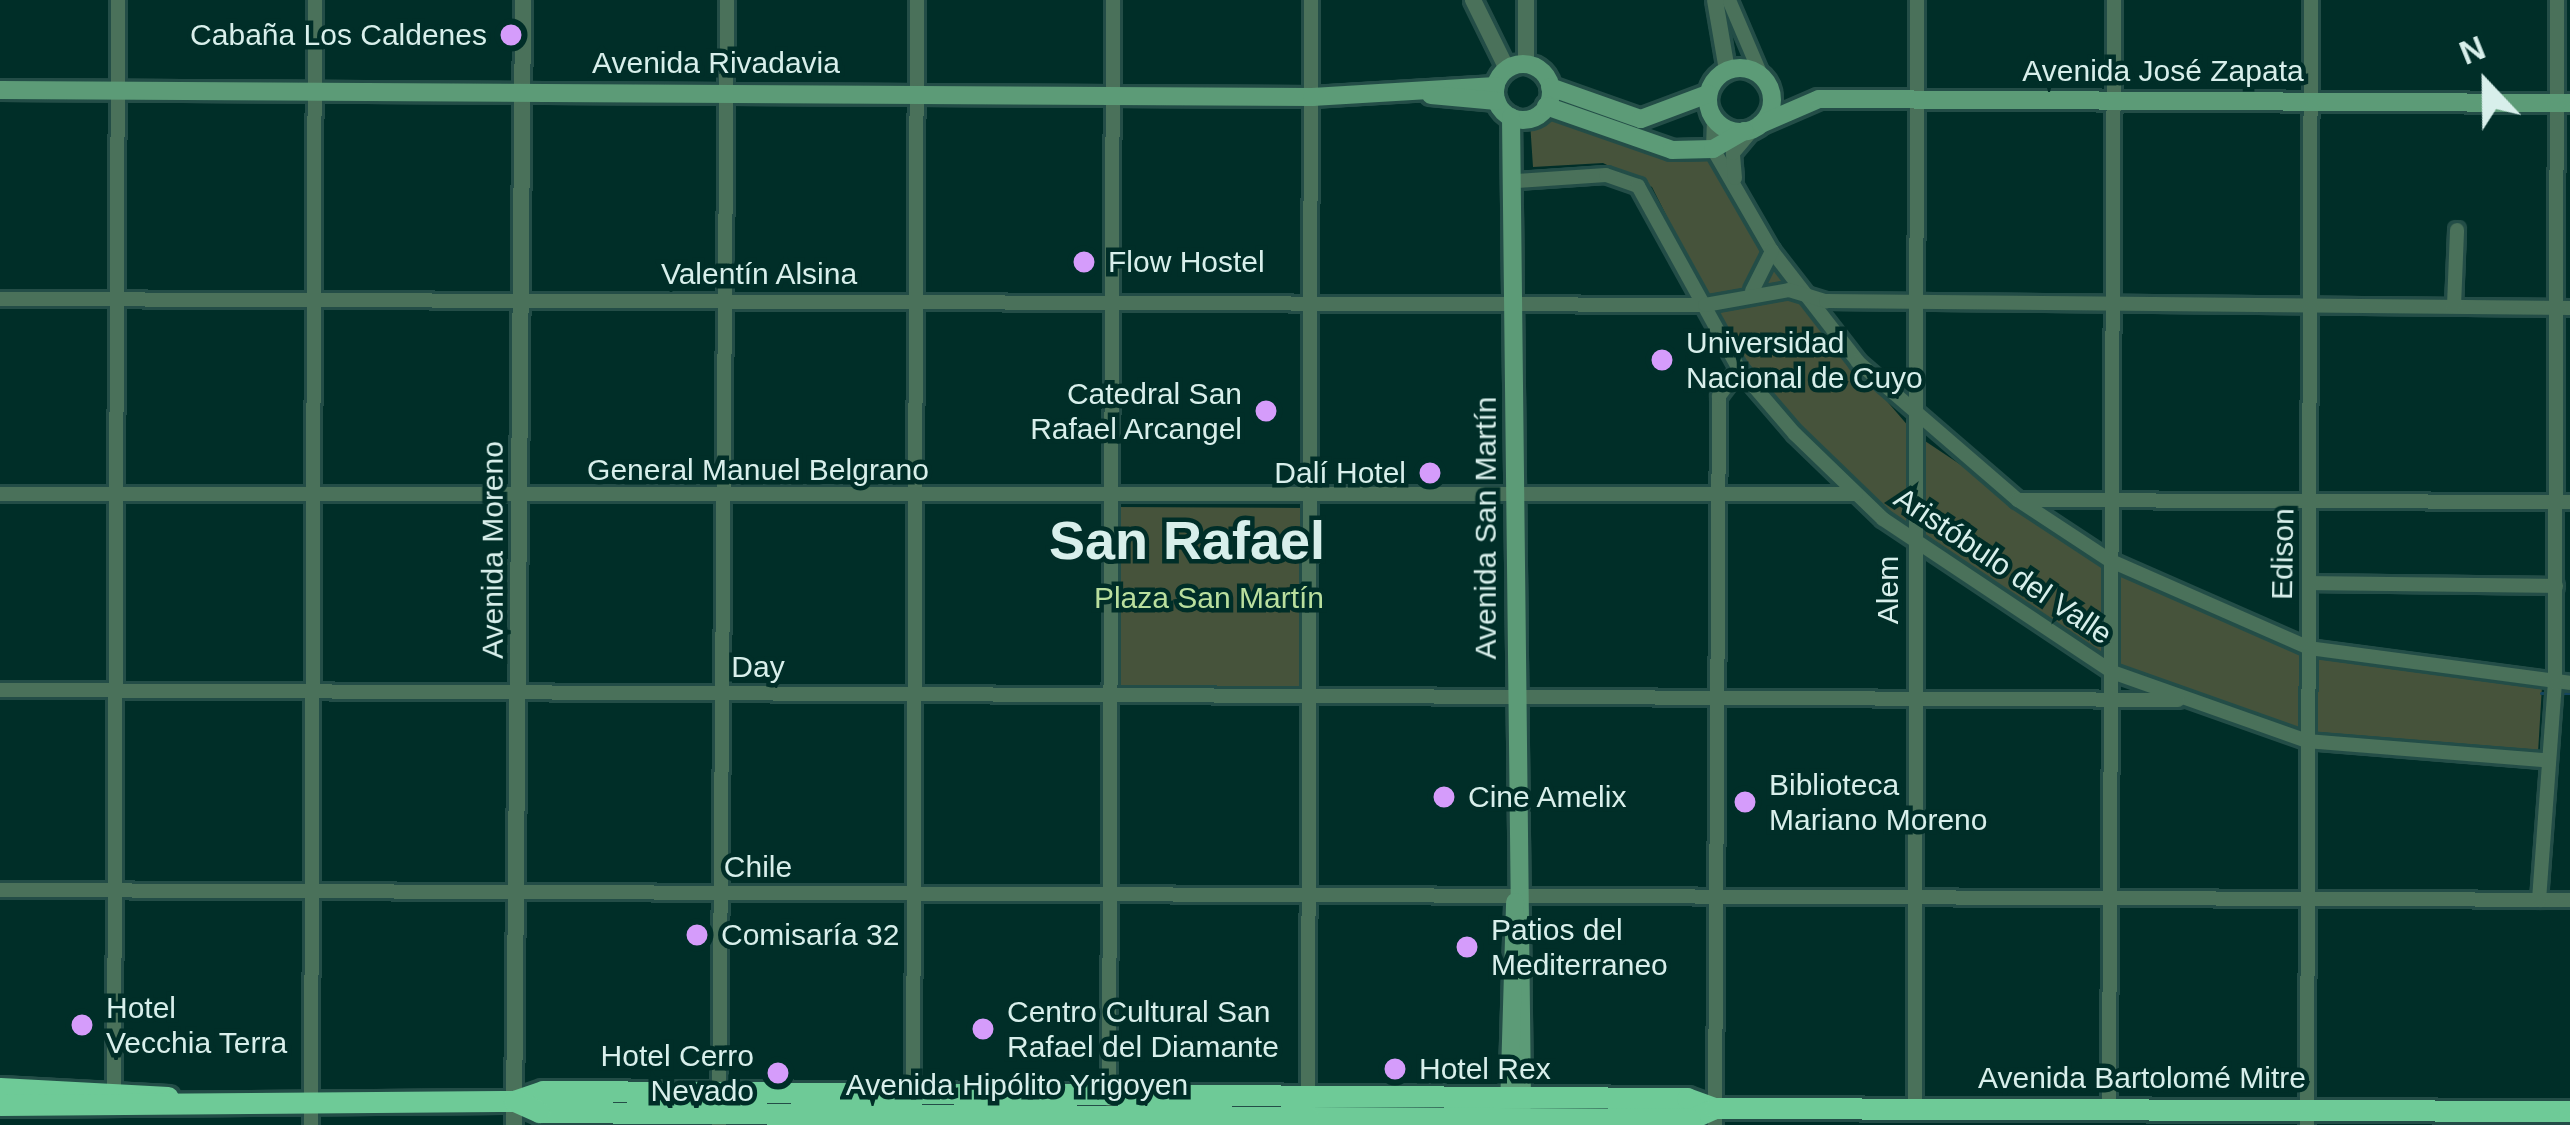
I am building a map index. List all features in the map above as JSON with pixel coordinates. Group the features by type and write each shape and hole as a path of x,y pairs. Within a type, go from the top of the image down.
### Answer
{"highway":[{"name":"Avenida Hipólito Yrigoyen","path":"5,1110 83,1088 138,1107 181,1101 311,1100 514,1101 719,1110 1515,1113"},
{"name":"Avenida Hipólito Yrigoyen","path":"5,1110 114,1097"},
{"name":"Avenida Bartolomé Mitre","path":"1515,1113 1690,1119 1915,1108 2033,1116 2109,1107 2307,1117 2547,1118 2570,1111"},
{"name":"Avenida Hipólito Yrigoyen","path":"1109,1112 1237,1121 1308,1113"}],"main road":[{"path":"1713,149 1650,146 1548,97 1517,66 1496,93 1518,118 1548,97 1641,119 1708,94 1727,70 1819,99"},
{"path":"1708,94 1714,119 1753,128 1765,82"},
{"name":"Avenida Rivadavia","path":"0,90 1312,97 1496,93"},
{"name":"Avenida José Zapata","path":"1713,149 1819,99 2563,104"},
{"name":"Avenida San Martín","path":"1515,1113 1518,118"}],"street":[{"path":"114,1097 118,0"},
{"path":"311,1125 314,0"},
{"name":"Avenida Moreno","path":"514,1125 523,0"},
{"path":"719,1110 727,0"},
{"path":"913,1111 917,0"},
{"path":"1109,1112 1113,0"},
{"path":"1308,1113 1314,697 1311,0"},
{"path":"1473,0 1517,66"},
{"path":"1517,66 1526,0"},
{"path":"1714,0 1727,70"},
{"path":"1729,0 1765,82"},
{"name":"Alem","path":"1915,1108 1917,0"},
{"path":"2109,1107 2114,0"},
{"name":"Edison","path":"2307,1117 2311,0"},
{"path":"2539,900 2544,760 2562,683 2556,586 2563,501 2563,104 2557,0"},
{"path":"1714,119 1713,149 1772,251 1804,295 1917,420 2018,500 2111,561 2308,648 2562,683"},
{"path":"1736,189 1733,153 1753,128"},
{"name":"Aristóbulo del Valle","path":"1517,181 1606,175 1638,186 1739,369 1856,494 1916,543 2111,672 2178,700 2307,741 2544,760"},
{"path":"2454,306 2457,230"},
{"path":"1772,251 1752,291 1916,301 2563,308"},
{"name":"Valentín Alsina","path":"0,298 1705,305 1752,291"},
{"path":"1715,1117 1718,396 1739,369"},
{"name":"General Manuel Belgrano","path":"0,494 1516,500 1856,494"},
{"path":"2018,500 2563,501"},
{"path":"2310,583 2556,586"},
{"name":"Day","path":"0,690 2178,700"},
{"name":"Chile","path":"0,890 2570,900"}],"green space":[{"path":"1553,113 1669,159 1711,158 1804,305 1916,435 2117,569 2308,654 2542,686 2538,753 2301,731 2112,663 1859,492 1740,361 1652,187 1603,163 1533,167 1530,122"},
{"name":"Plaza San Martín","path":"1115,507 1305,508 1303,689 1114,689"}],"waterway":[{"path":"2562,693 2570,693"}],"place":[{"name":"Cabaña Los Caldenes","path":"511,35"},
{"name":"Flow Hostel","path":"1084,262"},
{"name":"Universidad Nacional de Cuyo","path":"1662,360"},
{"name":"Catedral San Rafael Arcangel","path":"1266,411"},
{"name":"Dalí Hotel","path":"1430,473"},
{"name":"Cine Amelix","path":"1444,797"},
{"name":"Biblioteca Mariano Moreno","path":"1745,802"},
{"name":"Comisaría 32","path":"697,935"},
{"name":"Patios del Mediterraneo","path":"1467,947"},
{"name":"Hotel Vecchia Terra","path":"82,1025"},
{"name":"Centro Cultural San Rafael del Diamante","path":"983,1029"},
{"name":"Hotel Rex","path":"1395,1069"},
{"name":"Hotel Cerro Nevado","path":"778,1073"}],"district":[{"name":"San Rafael","path":"1187,540"}]}
